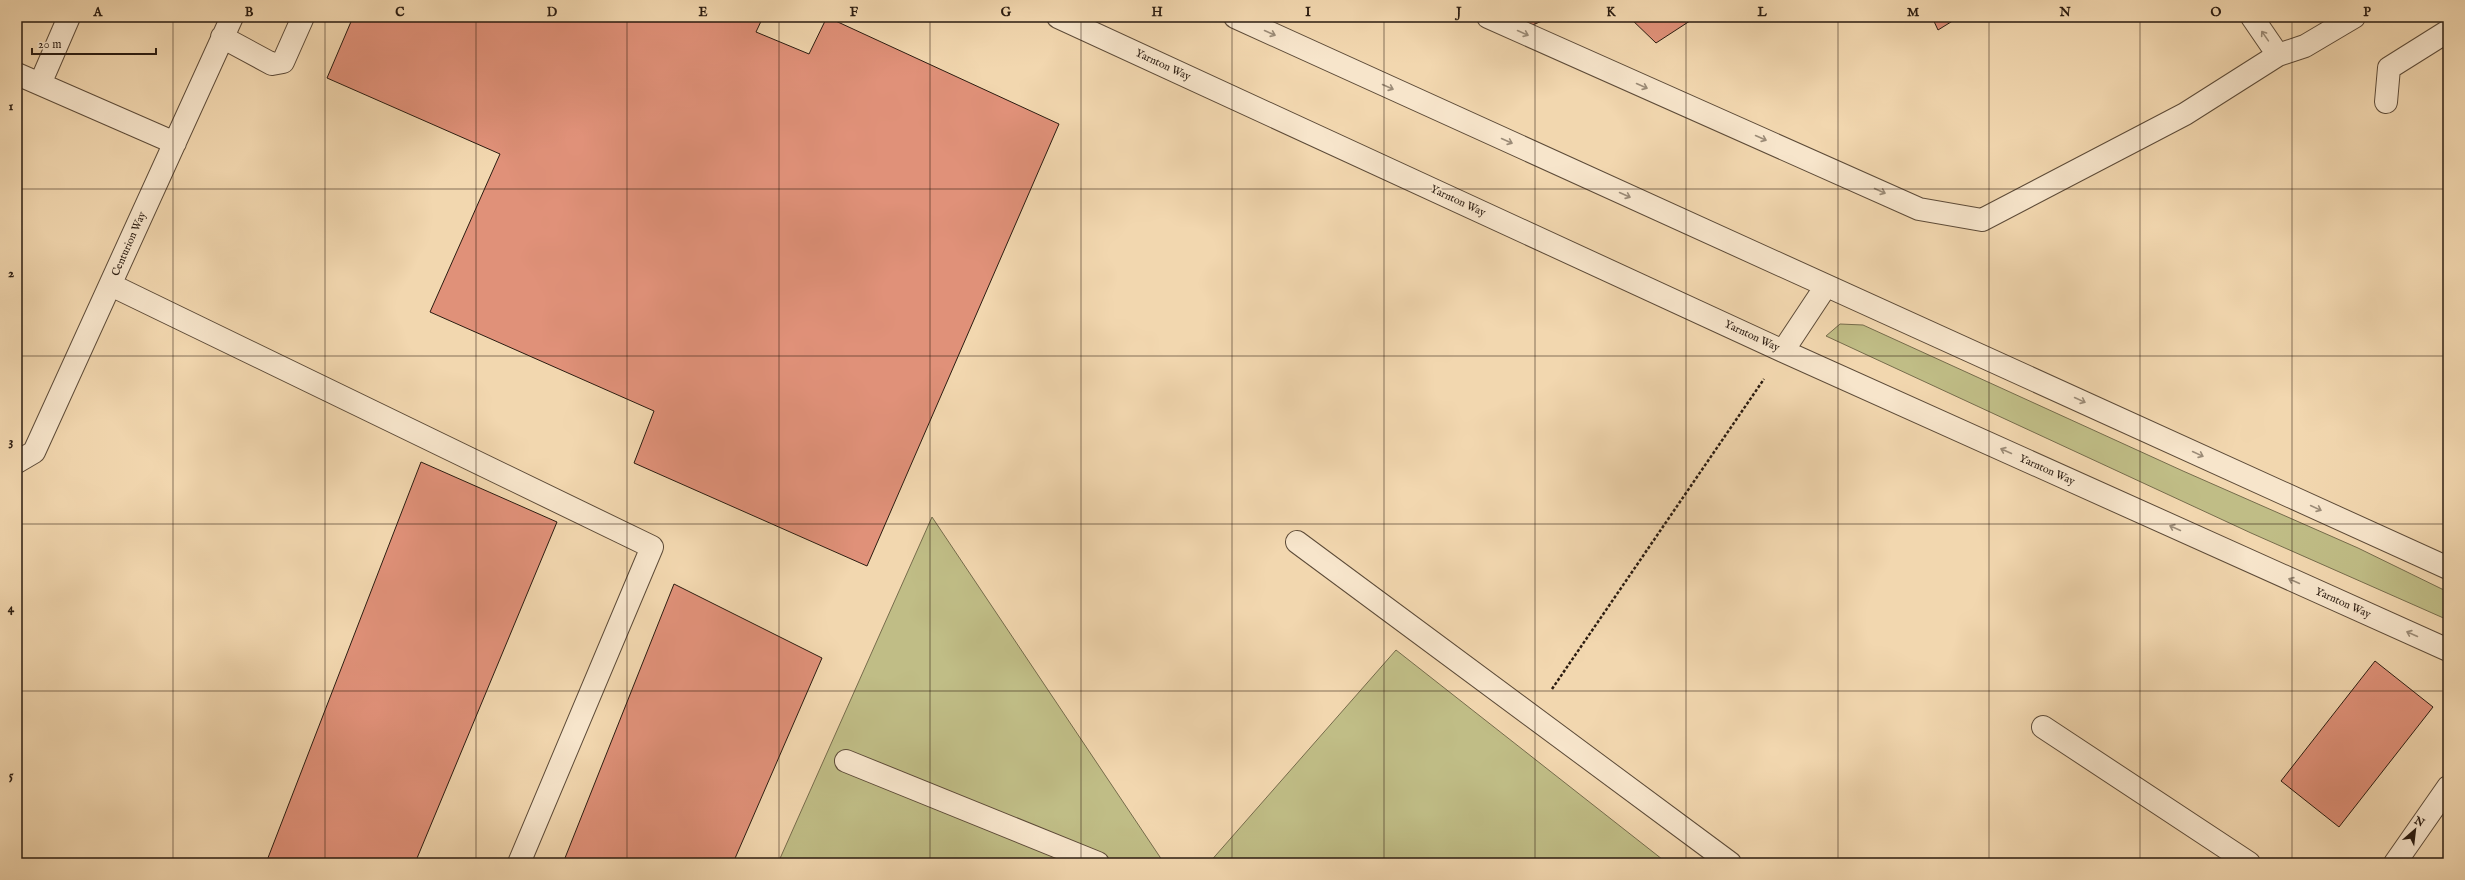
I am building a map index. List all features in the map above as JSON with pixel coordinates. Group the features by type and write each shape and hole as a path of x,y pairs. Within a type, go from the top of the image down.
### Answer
{"street":[{"path":"40,84 69,17"},
{"name":"Centurion Way","path":"17,462 34,452 232,17"},
{"path":"222,37 272,64 277,65 283,62 302,17"},
{"name":"Yarnton Way","path":"1058,17 1783,351 2448,650"},
{"path":"1235,17 2448,568"},
{"path":"1488,17 1919,208 1982,220 2185,114 2278,55 2305,46 2354,17"},
{"path":"2252,17 2278,55"},
{"path":"2386,102 2389,68 2448,31"},
{"path":"17,74 175,143"},
{"path":"110,285 652,547 519,863"},
{"path":"1783,351 1826,286"},
{"path":"1297,542 1730,863"},
{"path":"2043,727 2249,863"},
{"path":"846,761 1098,863"},
{"path":"2395,863 2448,787"}],"path":[{"path":"1533,717 1783,351"}],"shaded area":[{"path":"1840,324 1863,325 2183,471 2358,548 2448,592 2448,620 2251,533 1826,336"},
{"path":"932,517 1164,863 778,863"},
{"path":"1396,650 1667,863 1209,863"}],"building":[{"path":"353,17 763,17 756,32 809,54 827,17 1059,124 867,566 634,463 654,411 430,312 500,154 327,78"},
{"path":"1519,17 1552,17 1525,28"},
{"path":"1629,17 1696,17 1656,43"},
{"path":"1932,17 1959,17 1938,30"},
{"path":"421,462 557,522 415,863 266,863"},
{"path":"674,584 822,658 733,863 563,863"},
{"path":"2375,661 2433,707 2339,827 2281,781"}]}
